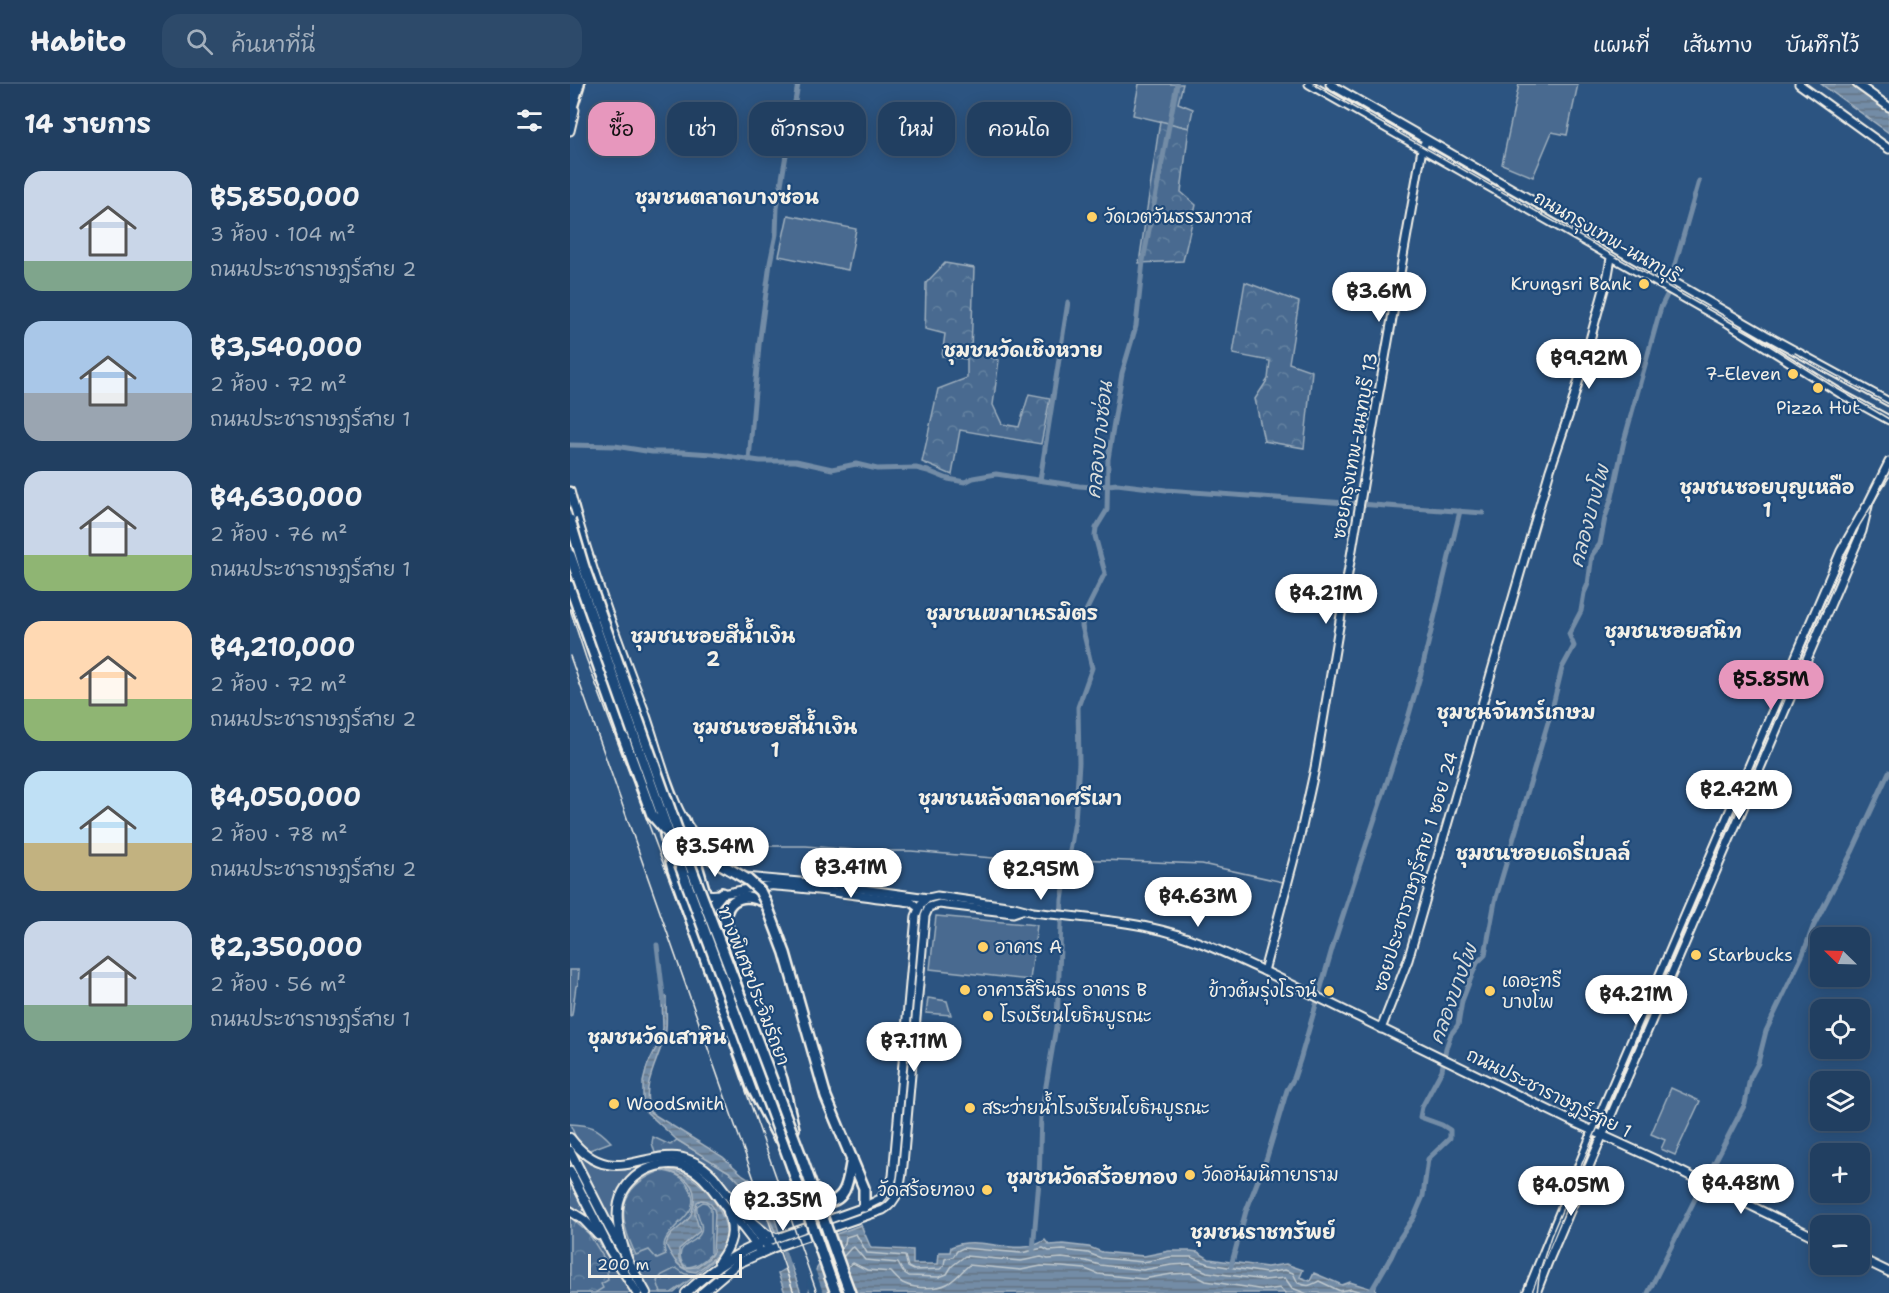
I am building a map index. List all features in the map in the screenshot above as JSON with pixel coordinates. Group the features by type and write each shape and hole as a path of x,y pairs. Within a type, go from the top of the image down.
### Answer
{"highway":[{"path":"578,97 582,84"},
{"path":"570,114 582,84"},
{"name":"ทางพิเศษประจิมรัถยา","path":"570,520 584,567 678,833 801,1156 850,1293"},
{"name":"ทางพิเศษประจิมรัถยา","path":"570,555 836,1293"},
{"path":"570,586 652,815 666,831 748,880 760,891 766,903 785,953 826,1097 864,1188 863,1211"},
{"path":"646,754 673,870 752,1087 790,1162"},
{"path":"684,820 720,958 810,1196 817,1202 825,1202 836,1201 842,1196 852,1160"},
{"path":"710,916 712,905 722,893"},
{"path":"766,903 754,897 736,900 728,906 724,920 782,1079 801,1156"}],"main road":[{"path":"570,91 572,84"},
{"name":"ถนนกรุงเทพ-นนทบุรี","path":"1309,84 1756,340 1843,395 1889,420"},
{"name":"ถนนกรุงเทพ-นนทบุรี","path":"1330,84 1889,402"},
{"path":"1799,84 1889,148"},
{"path":"1857,84 1889,107"},
{"path":"570,130 578,97"},
{"name":"ซอยกรุงเทพ-นนทบุรี 13","path":"1264,971 1300,836 1318,748 1422,149 1426,140"},
{"name":"ซอยประชาราษฎร์สาย 1 ซอย 24","path":"1381,1029 1408,960 1537,515 1598,314 1611,258"},
{"path":"1652,280 1657,272"},
{"path":"1527,1293 1593,1131 1841,551 1889,462"},
{"name":"ถนนประชาราษฎร์สาย 1","path":"570,491 605,604 673,796 684,820 719,866 732,874 745,877 777,879 885,895 911,902 919,908 892,1182 884,1197 835,1226 733,1256 686,1293"},
{"path":"1536,1293 1862,531 1869,502"},
{"path":"570,550 687,872 694,886 705,895"},
{"path":"1804,638 1814,643"},
{"path":"1723,827 1733,831"},
{"name":"ถนนประชาราษฎร์สาย 1","path":"705,895 776,886 928,898 937,896 1150,927 1180,935 1213,947 1264,971 1810,1235"},
{"path":"919,908 928,898"},
{"name":"ถนนประชาราษฎร์สาย 1","path":"768,1245 777,1238 833,1218 889,1207 901,1188 925,916 929,907 939,904 1013,913 1022,910"},
{"path":"1662,969 1673,974"},
{"path":"902,1068 907,1071 912,1069"},
{"path":"901,1085 906,1082 910,1086"},
{"path":"570,1138 582,1153 594,1160 613,1166 625,1166 672,1156 695,1162 713,1176 768,1245"},
{"path":"570,1150 646,1293"},
{"path":"627,1258 618,1219 620,1198 636,1178 651,1167 672,1164 693,1170 703,1178 759,1249"},
{"path":"570,1171 610,1250 637,1293"},
{"path":"715,1268 733,1238 733,1229 726,1207"},
{"path":"570,1210 593,1228 610,1250"},
{"path":"747,1218 767,1234 777,1238"},
{"name":"ถนนประชาราษฎร์สาย 1","path":"702,1293 736,1264 759,1249"},
{"path":"1870,1263 1889,1272"}],"green space":[{"path":"1139,84 1183,84 1178,103 1193,109 1189,128 1133,115"},
{"path":"1519,84 1578,84 1567,135 1552,132 1533,177 1502,164"},
{"path":"1160,121 1189,128 1181,192 1196,205 1183,261 1139,263"},
{"path":"788,215 856,229 848,270 779,256"},
{"path":"945,263 974,268 971,351 999,360 993,405 1002,424 1019,427 1029,394 1050,398 1041,444 960,430 952,475 922,462 938,389 967,378 967,359 942,356 945,334 925,329 926,283"},
{"path":"1245,282 1299,302 1289,363 1312,371 1304,448 1264,441 1255,399 1268,379 1270,361 1233,354"},
{"name":"อาคาร A","path":"936,916 1037,925 1030,980 930,969"},
{"path":"570,970 579,970 578,985 570,1016"},
{"path":"928,998 947,1001 951,1015 926,1013"},
{"path":"1671,1088 1700,1101 1675,1155 1661,1149 1665,1140 1651,1134"},
{"path":"570,1124 593,1128 611,1142 587,1151 577,1140"},
{"path":"653,1137 670,1145 677,1140 731,1173 765,1209 777,1236 753,1220 719,1179 697,1160 684,1154 655,1153"},
{"path":"570,1145 590,1164 601,1168 625,1170 657,1159 682,1159 704,1170 757,1238 701,1174 661,1162 620,1190 620,1241"},
{"path":"665,1168 682,1171 698,1180 724,1215 730,1234 722,1253 674,1293 570,1293 570,1213 586,1224 613,1266 634,1255 624,1234 621,1220 623,1201 627,1193 639,1179"},
{"path":"660,1171 683,1179 688,1185 693,1203 686,1216 665,1241 666,1255 657,1259 649,1250 636,1255 626,1228 624,1205 635,1186"},
{"path":"570,1175 598,1230 587,1216 570,1206"},
{"path":"703,1202 711,1208 711,1254 691,1267 683,1264 680,1256 683,1248 697,1238 701,1232 697,1206"},
{"path":"570,1217 589,1234 609,1266 608,1280 601,1284 603,1288 595,1293 570,1293"},
{"path":"676,1268 685,1274 692,1275 691,1279 671,1293 661,1293 657,1281 662,1275"}],"water":[{"path":"1821,84 1850,84 1889,112 1889,133"},
{"path":"666,997 666,1030 649,1081 650,1112 723,1157 756,1183 771,1206 780,1235 777,1236 765,1208 731,1173 677,1140 643,1109 643,1082 647,1066 661,1038 662,999"},
{"path":"668,1171 684,1174 702,1186 714,1200 726,1226 723,1247 713,1259 696,1272 681,1267 666,1245 673,1233 690,1217 694,1203 693,1191 688,1182","holes":["701,1200 711,1204 714,1208 713,1252 709,1258 696,1267 685,1268 679,1259 679,1249 700,1231 695,1209 697,1202"]},
{"path":"861,1225 871,1248 913,1250 913,1264 938,1264 939,1252 950,1252 951,1247 962,1243 1022,1247 1045,1240 1049,1245 1089,1247 1102,1252 1144,1256 1169,1251 1191,1251 1198,1252 1209,1259 1267,1267 1286,1264 1303,1270 1300,1277 1310,1281 1314,1273 1342,1285 1350,1282 1372,1289 1376,1286 1375,1293 807,1293 816,1270 839,1242 836,1234"},
{"path":"791,1265 801,1293 785,1293 778,1273"}],"pier":[{"path":"814,1266 823,1293 811,1293 807,1284"}],"waterway":[{"path":"749,460 759,345 776,234 777,208 798,84"},
{"name":"คลองบางซ่อน","path":"1033,1250 1039,1181 1041,1115 1057,1021 1062,900 1075,821 1079,763 1078,707 1092,668 1082,626 1084,615 1105,573 1095,536 1096,528 1107,510 1108,459 1122,373 1136,326 1143,261 1177,84"},
{"name":"คลองบางโพ","path":"1672,275 1699,181"},
{"name":"คลองบางโพ","path":"1370,1293 1414,1217 1423,1196 1428,1159 1450,1138 1450,1130 1420,1117 1422,1107 1442,1070 1446,1048 1451,1034 1458,1025 1462,1001 1472,975 1477,963 1485,955 1495,901 1562,668 1574,646 1569,634 1581,611 1592,555 1600,544 1624,441 1661,307 1669,291"},
{"path":"1040,480 1068,302"},
{"path":"570,445 615,446 652,452 712,454 760,461 796,461 832,469 856,464 877,469 916,468 965,482 973,478 996,474 1079,486 1117,484 1166,490 1483,513"},
{"path":"1231,1266 1246,1211 1267,1157 1287,1090 1300,1060 1332,949 1408,718 1460,511"},
{"path":"1707,1177 1745,1104 1750,1078 1758,1063 1766,1031 1803,954 1813,927 1853,850 1889,772"},
{"path":"746,846 806,846 993,858 1202,864 1283,882"},
{"path":"657,945 664,1003"},
{"path":"1648,1293 1700,1189"},
{"path":"784,1253 790,1272"}],"railway":[{"path":"1313,84 1753,335 1889,419"},
{"path":"1795,353 1889,404"},
{"path":"1537,1293 1540,1270 1551,1236 1833,580 1856,531 1889,477"},
{"path":"570,609 586,658 703,969 817,1293"},
{"path":"570,656 794,1293"}],"place":[{"name":"วัดเวตวันธรรมาวาส","path":"1092,217"},
{"name":"Krungsri Bank","path":"1644,284"},
{"name":"7-Eleven","path":"1793,374"},
{"name":"Pizza Hut","path":"1818,388"},
{"name":"อาคาร A","path":"983,947"},
{"name":"Starbucks","path":"1696,955"},
{"name":"อาคารสิรินธร อาคาร B","path":"965,990"},
{"name":"ข้าวต้มรุ่งโรจน์","path":"1329,991"},
{"name":"เดอะทรี บางโพ","path":"1490,991"},
{"name":"โรงเรียนโยธินบูรณะ","path":"988,1016"},
{"name":"WoodSmith","path":"614,1104"},
{"name":"สระว่ายนํ้าโรงเรียนโยธินบูรณะ","path":"970,1108"},
{"name":"วัดอนัมนิกายาราม","path":"1190,1175"},
{"name":"วัดสร้อยทอง","path":"987,1190"}],"district":[{"name":"ชุมชนตลาดบางซ่อน","path":"727,197"},
{"name":"ชุมชนวัดเชิงหวาย","path":"1023,350"},
{"name":"ชุมชนซอยบุญเหลือ 1","path":"1767,498"},
{"name":"ชุมชนเขมาเนรมิตร","path":"1012,613"},
{"name":"ชุมชนซอยสนิท","path":"1673,631"},
{"name":"ชุมชนซอยสีน้ำเงิน 2","path":"713,648"},
{"name":"ชุมชนจันทร์เกษม","path":"1516,712"},
{"name":"ชุมชนซอยสีน้ำเงิน 1","path":"775,738"},
{"name":"ชุมชนหลังตลาดศรีเมา","path":"1020,798"},
{"name":"ชุมชนซอยเดรี่เบลล์","path":"1543,853"},
{"name":"ชุมชนวัดเสาหิน","path":"657,1037"},
{"name":"ชุมชนวัดสร้อยทอง","path":"1092,1177"},
{"name":"ชุมชนราชทรัพย์","path":"1263,1232"}]}
